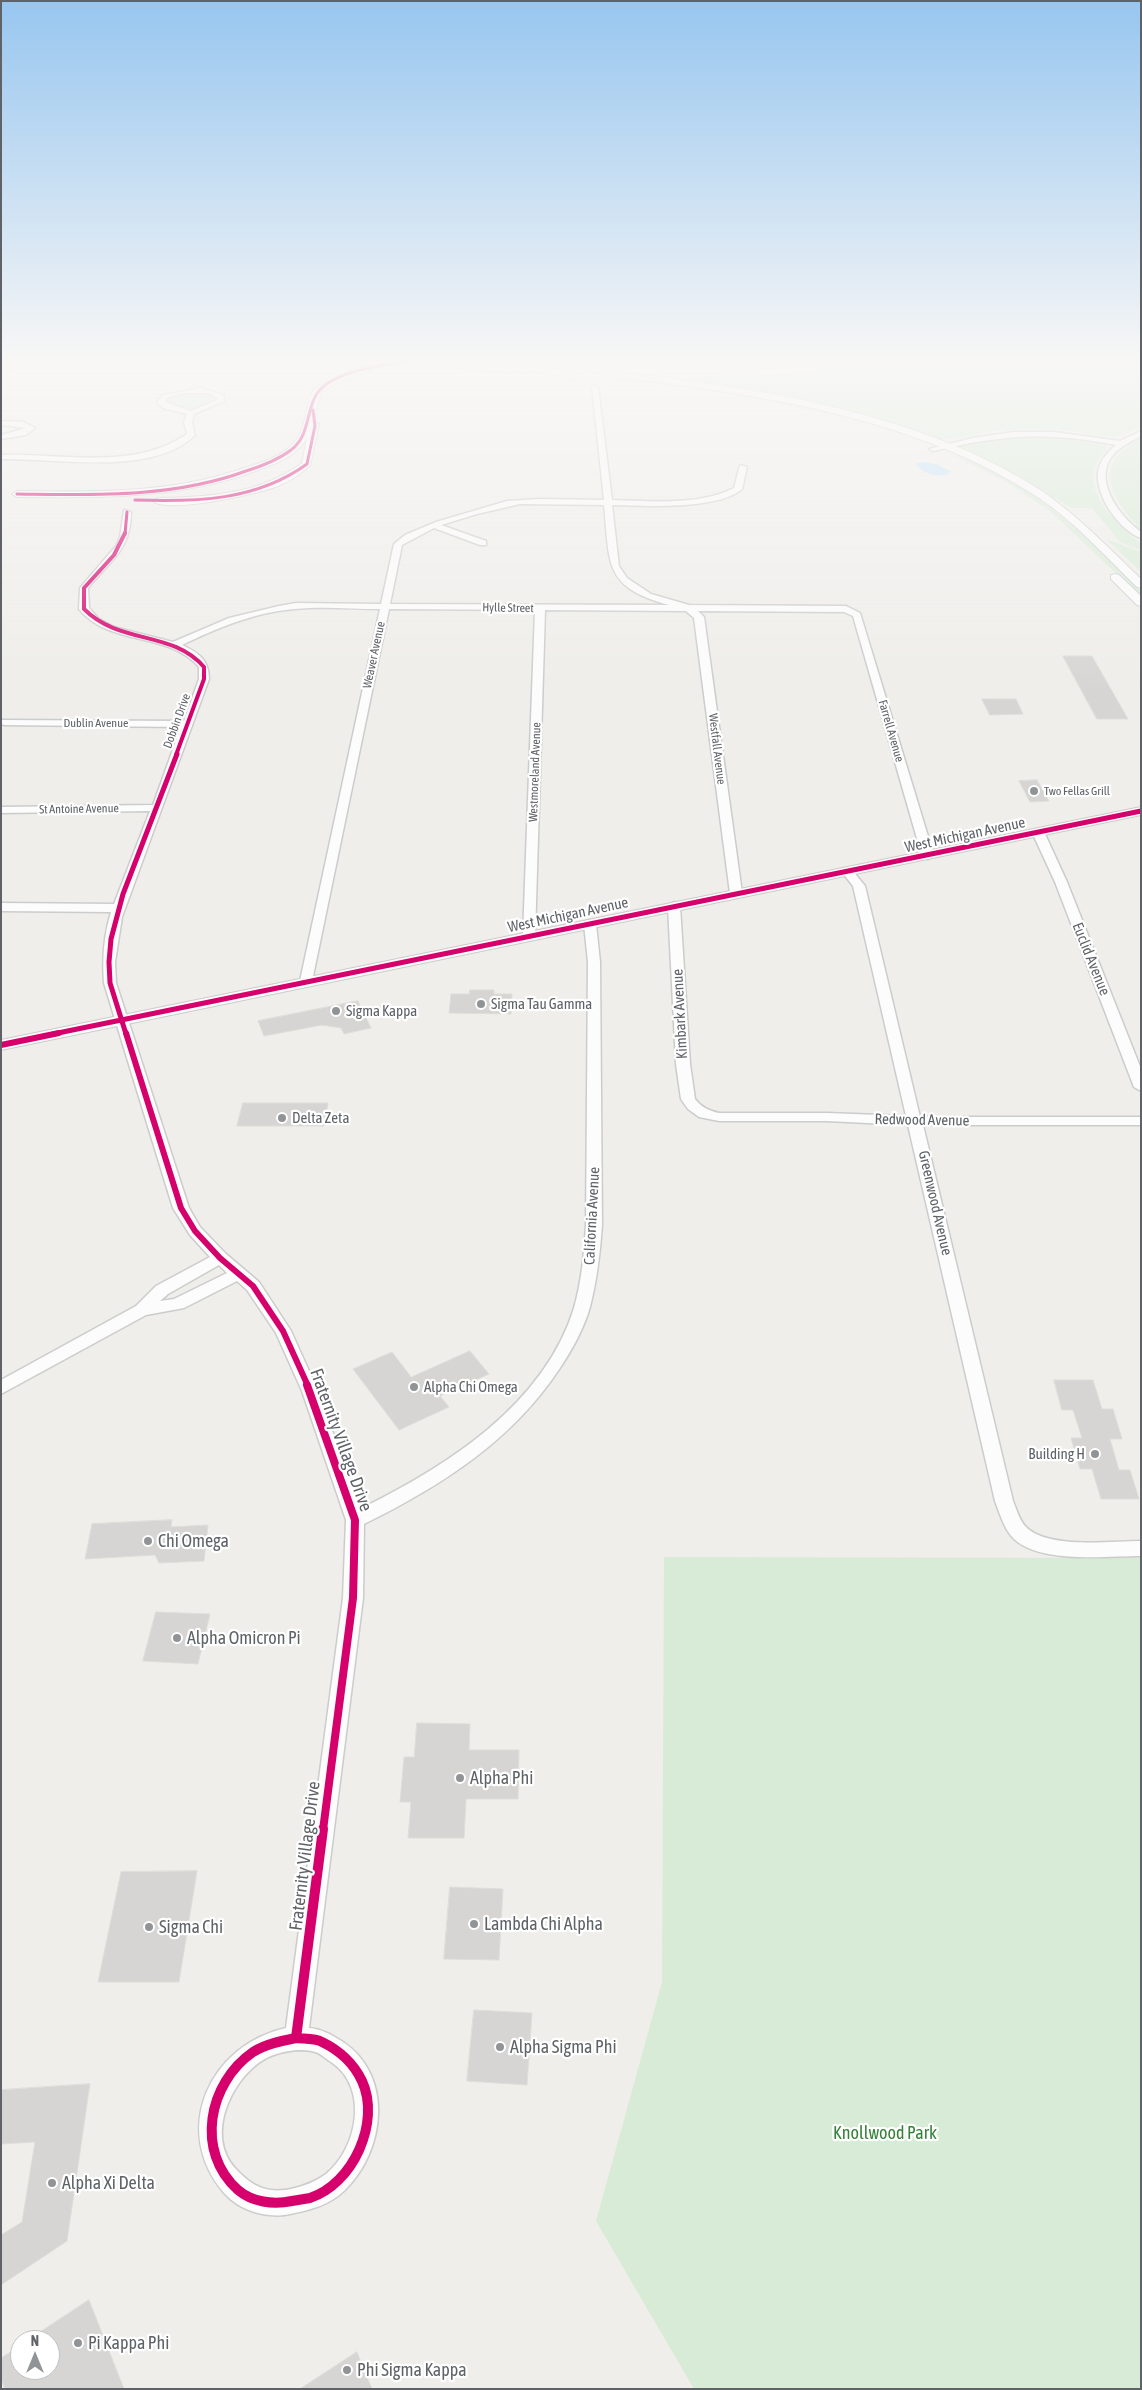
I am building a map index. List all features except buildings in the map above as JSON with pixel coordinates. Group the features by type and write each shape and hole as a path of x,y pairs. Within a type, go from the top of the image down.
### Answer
{"street":[{"path":"253,470 197,485 136,494 102,496 13,494 179,501 233,495 272,485 286,480 300,470"},
{"path":"605,470 616,566 624,582 653,598 690,609"},
{"name":"Weaver Avenue","path":"306,981 398,544 410,536 435,526 510,503 546,501 681,502 716,499 731,494 738,489 742,470"},
{"path":"978,470 996,479 1054,518"},
{"path":"995,470 1040,494 1083,529 1141,585"},
{"path":"1103,470 1101,480 1114,510 1130,529 1141,536"},
{"name":"Dobbin Drive","path":"120,1019 107,966 119,908 204,679 204,667 191,655 173,646 116,630 97,622 84,608 84,588 120,548 128,519 127,512"},
{"path":"435,526 483,543"},
{"path":"1107,569 1141,603"},
{"name":"Hylle Street","path":"173,646 218,624 267,610 296,606 850,610"},
{"name":"Westmoreland Avenue","path":"530,936 540,608"},
{"name":"Westfall Avenue","path":"690,609 700,617 736,893"},
{"name":"Farrell Avenue","path":"850,610 857,615 928,856"},
{"name":"Dublin Avenue","path":"4,722 188,724"},
{"name":"St Antoine Avenue","path":"1,810 157,808"},
{"name":"West Michigan Avenue","path":"1,1045 120,1019 736,893 928,856 1141,811"},
{"name":"Euclid Avenue","path":"1038,832 1061,882 1141,1088"},
{"name":"Greenwood Avenue","path":"848,872 859,886 916,1121 1004,1501 1013,1524 1022,1535 1034,1543 1051,1546 1141,1548"},
{"name":"Kimbark Avenue","path":"674,906 686,1090 688,1099 693,1106 704,1114"},
{"path":"1,907 119,908"},
{"name":"California Avenue","path":"355,1520 388,1505 452,1467 509,1422 536,1394 557,1362 572,1331 583,1302 592,1264 594,1225 594,962 590,924"},
{"name":"Fraternity Village Drive","path":"120,1019 181,1208 195,1231 220,1258 253,1286 283,1331 310,1391 355,1520 353,1598 296,2038"},
{"name":"Redwood Avenue","path":"704,1114 719,1117 828,1117 916,1121 1141,1121"},
{"path":"1,1388 142,1310 162,1290 220,1258"},
{"path":"142,1310 178,1304 238,1274"},
{"path":"296,2038 321,2041 342,2053 359,2071 368,2095 368,2122 361,2150 345,2174 322,2192 296,2203 269,2204 245,2196 225,2178 213,2155 210,2142 210,2128 215,2101 232,2074 248,2056 271,2043 296,2038"}],"green space":[{"path":"982,470 988,470 1004,478 1053,510 1097,548 1141,591 1141,597 1050,511 1005,481"},
{"path":"1006,470 1094,470 1094,484 1102,504 1125,531 1141,543 1141,550 1120,542 1092,508 1071,508 1023,478"},
{"path":"1111,470 1141,470 1141,530 1127,514 1115,495 1110,474"},
{"path":"1106,539 1141,552 1141,572"},
{"name":"Knollwood Park","path":"664,1557 1141,1558 1141,2389 694,2389 596,2221 662,1982"}],"water":[{"path":"921,470 947,470 952,472 932,475"}],"cycle path":[{"path":"17,494 78,495 170,490 200,485 250,470"},
{"path":"135,500 202,500 248,493 270,486 299,470"},
{"path":"127,512 127,525 120,546 84,588 84,609 96,621 111,629 180,648 194,656 204,667 204,679 123,894 111,939 110,983 181,1208 195,1231 220,1258 253,1286 283,1331 310,1391 355,1520 353,1598 296,2038 264,2047 247,2057 233,2071 222,2087 215,2104 211,2122 211,2140 215,2157 224,2174 242,2193 253,2199 265,2202 283,2203 312,2197 335,2182 353,2161 364,2135 368,2108 362,2082 348,2059 322,2042 296,2038"},
{"path":"1,1045 1141,811"}],"place":[{"name":"Two Fellas Grill","path":"1034,791"},
{"name":"Sigma Tau Gamma","path":"481,1004"},
{"name":"Sigma Kappa","path":"336,1011"},
{"name":"Delta Zeta","path":"282,1118"},
{"name":"Alpha Chi Omega","path":"414,1387"},
{"name":"Building H","path":"1095,1454"},
{"name":"Chi Omega","path":"148,1541"},
{"name":"Alpha Omicron Pi","path":"177,1638"},
{"name":"Alpha Phi","path":"460,1778"},
{"name":"Lambda Chi Alpha","path":"474,1924"},
{"name":"Sigma Chi","path":"149,1927"},
{"name":"Alpha Sigma Phi","path":"500,2047"},
{"name":"Alpha Xi Delta","path":"52,2183"},
{"name":"Pi Kappa Phi","path":"78,2343"},
{"name":"Phi Sigma Kappa","path":"347,2370"}]}
